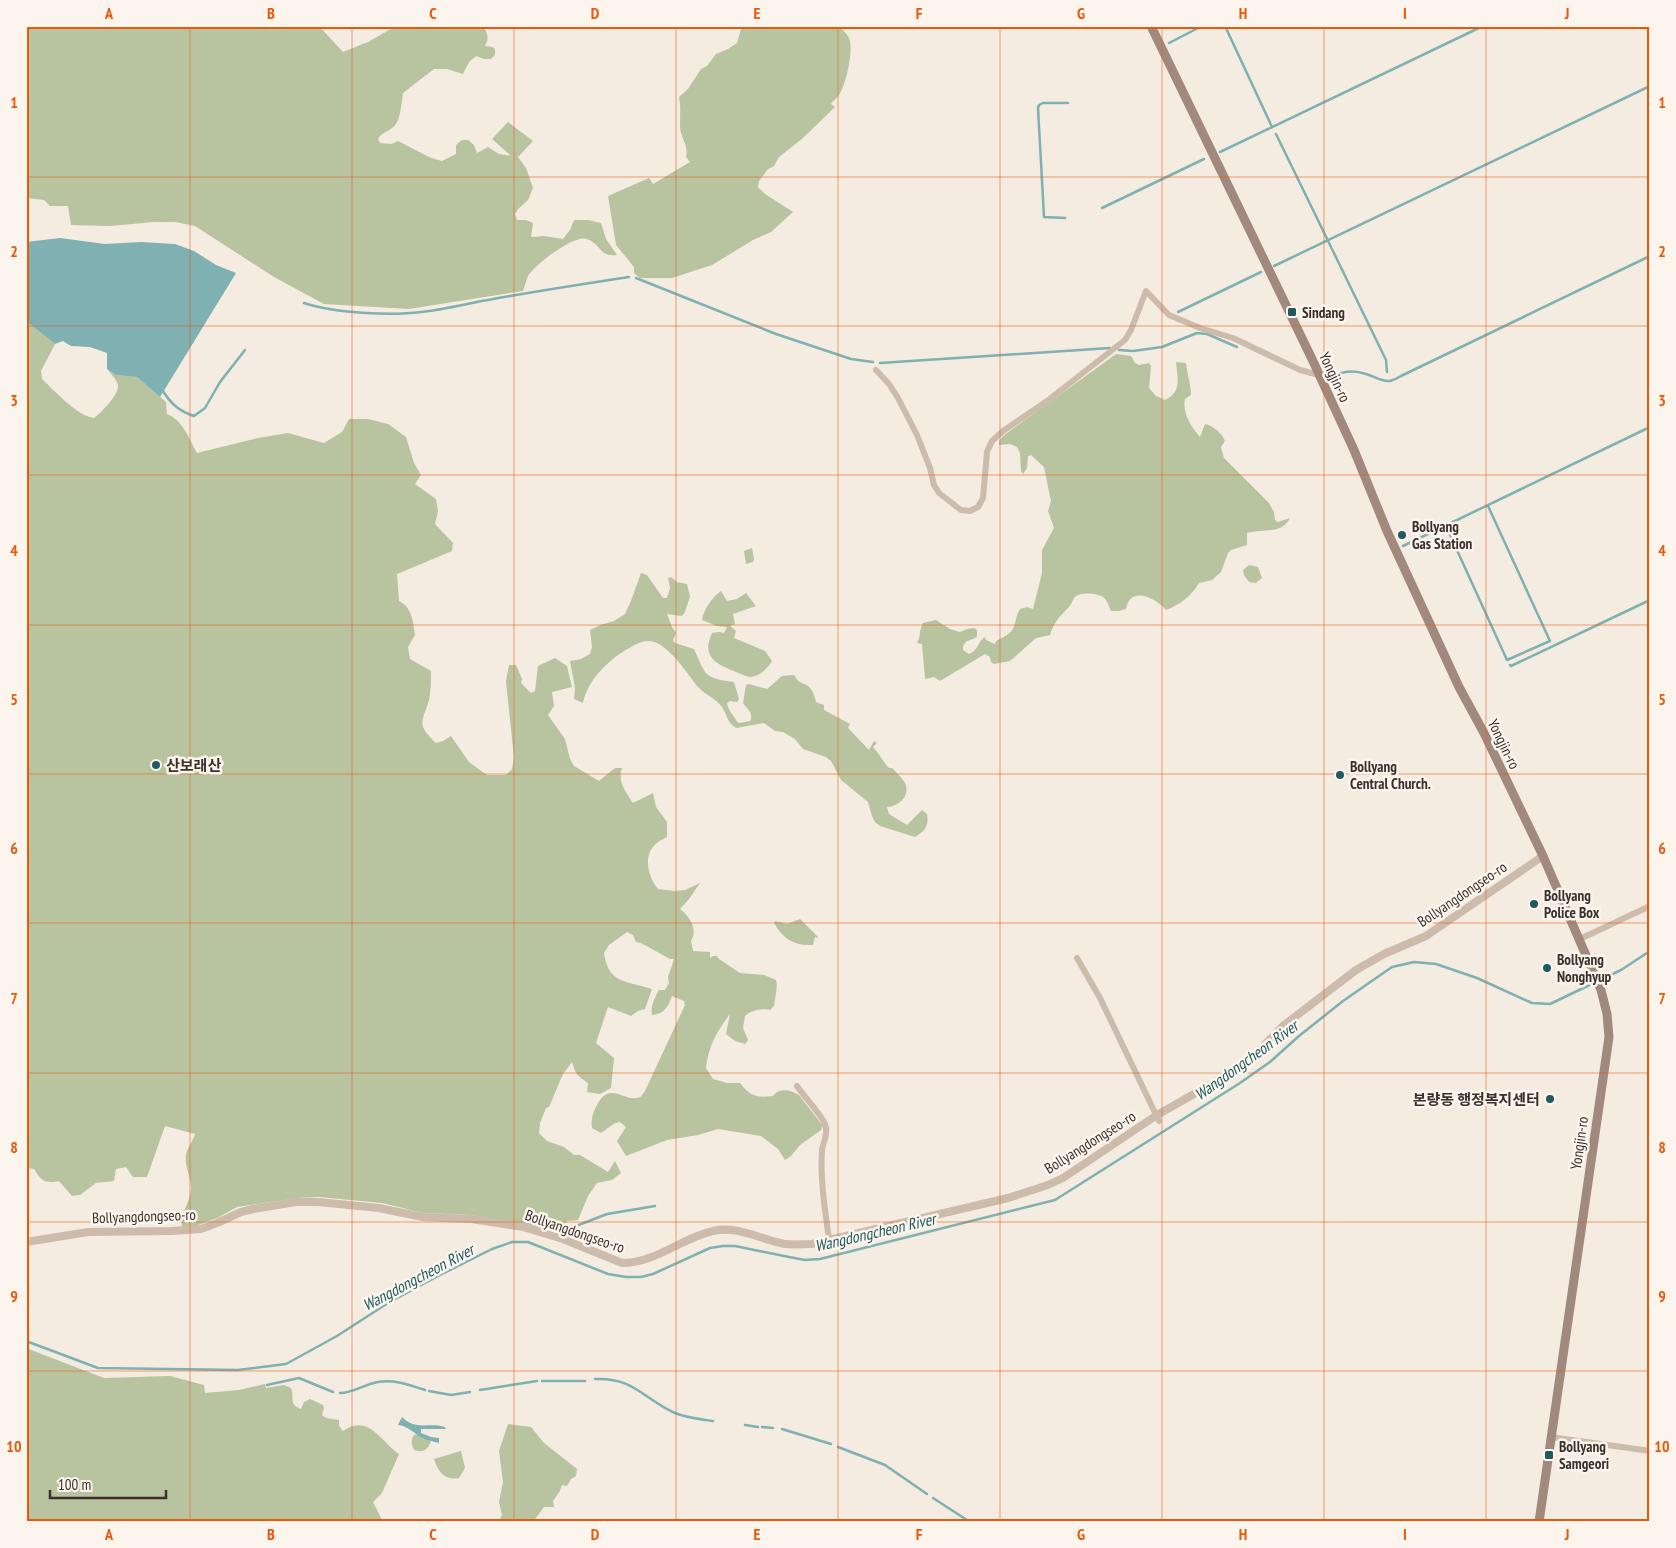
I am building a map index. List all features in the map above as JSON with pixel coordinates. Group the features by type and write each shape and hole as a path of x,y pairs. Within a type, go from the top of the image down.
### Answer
{"main road":[{"name":"Yongjin-ro","path":"1151,26 1354,450 1387,531 1459,687 1484,733 1544,856 1599,987 1606,1014 1609,1037 1539,1522"}],"street":[{"path":"876,370 890,384 917,435 930,468 934,485 939,493 961,510 970,511 978,507 983,498 987,452 992,441 1125,340 1146,292 1169,314 1200,328 1233,338 1300,370 1319,375"},
{"name":"Bollyangdongseo-ro","path":"26,1242 88,1232 201,1229 242,1212 296,1202 351,1204 423,1217 471,1219 512,1224 544,1232 622,1263 644,1261 714,1231 739,1231 784,1244 812,1244 1008,1198 1063,1178 1249,1061 1283,1026 1356,970 1384,954 1426,936 1544,856"},
{"path":"1580,939 1650,906"},
{"path":"1077,958 1100,998 1158,1118"},
{"path":"797,1086 825,1124 826,1136 821,1163 823,1193 830,1239"},
{"path":"1551,1437 1650,1451"}],"green space":[{"path":"26,26 319,26 343,52 368,42 396,26 496,26 484,28 488,37 485,46 495,49 495,55 491,59 476,56 469,62 463,74 447,69 434,69 403,93 398,120 393,127 380,136 378,139 380,143 391,144 398,141 431,158 442,161 456,154 456,145 462,140 468,140 474,145 477,153 488,147 499,154 511,156 492,139 508,122 533,141 518,157 526,168 533,188 528,200 515,214 517,220 526,220 533,223 531,237 544,236 563,239 570,230 574,220 588,220 601,223 606,239 617,255 607,254 592,241 581,239 565,245 538,264 528,276 523,291 409,309 324,304 274,277 195,226 175,222 111,226 71,225 68,206 50,206 44,200 26,198"},
{"path":"742,26 839,26 849,38 851,51 848,67 842,90 831,104 835,107 803,138 779,157 774,166 768,169 759,181 758,187 765,194 793,212 771,232 753,240 712,265 672,278 640,278 634,273 634,267 616,245 608,196 649,178 653,184 690,162 686,157 687,153 680,130 679,97 688,89 701,69 707,66 716,54 737,43"},
{"path":"26,321 55,344 41,371 42,379 74,408 94,418 109,403 116,394 118,384 107,369 116,375 137,377 166,402 167,414 181,425 197,453 258,438 288,433 324,443 342,432 349,419 368,419 388,424 406,437 414,463 421,475 415,484 436,499 438,511 435,524 453,543 452,551 397,574 399,601 409,611 415,635 408,647 410,659 431,671 430,697 422,723 425,732 436,743 451,736 469,762 487,775 506,775 512,769 514,758 506,681 509,665 516,665 522,679 521,683 531,693 535,691 538,666 555,658 567,666 572,687 552,692 554,706 548,715 565,739 570,759 574,766 599,781 615,768 622,768 621,782 633,803 653,793 656,807 667,822 667,837 658,842 649,853 648,866 654,884 658,889 674,891 685,890 700,883 680,909 690,919 692,924 694,932 691,941 693,951 710,952 710,958 717,956 740,973 764,975 777,982 774,1006 770,1010 757,1010 745,1016 743,1028 748,1040 745,1044 735,1041 726,1034 730,1014 714,1040 706,1068 713,1079 727,1083 740,1083 747,1091 754,1095 762,1097 773,1096 782,1090 796,1093 823,1126 821,1130 800,1145 785,1160 778,1149 761,1136 718,1129 698,1135 667,1140 626,1156 617,1141 626,1127 620,1122 615,1123 601,1133 592,1128 594,1111 600,1100 606,1095 611,1093 634,1098 642,1095 685,1005 684,1001 672,996 665,1009 660,1013 652,1015 652,1005 657,993 659,990 665,990 669,983 668,977 674,959 670,959 636,942 633,935 627,932 609,945 604,953 606,963 614,976 620,980 652,989 645,1009 631,1016 608,1007 596,1043 614,1058 611,1088 600,1094 587,1092 588,1083 577,1074 572,1062 563,1074 549,1107 546,1108 540,1123 539,1133 547,1141 564,1147 574,1155 580,1155 608,1172 615,1161 621,1173 612,1180 597,1183 588,1196 578,1220 567,1221 562,1228 553,1231 472,1215 423,1213 382,1203 319,1197 298,1198 237,1207 217,1218 196,1226 182,1227 182,1217 191,1190 186,1155 195,1134 165,1126 147,1177 133,1177 126,1167 116,1169 114,1181 96,1183 80,1195 72,1196 59,1181 46,1181 34,1169 26,1168"},
{"path":"1116,354 1131,356 1135,363 1139,365 1149,363 1151,366 1149,388 1156,396 1165,400 1177,388 1176,362 1186,363 1191,395 1185,399 1184,404 1193,429 1200,437 1205,424 1217,430 1225,441 1221,447 1224,458 1269,503 1274,512 1275,520 1278,522 1290,518 1287,523 1277,529 1247,533 1247,545 1231,550 1228,553 1221,572 1212,580 1199,583 1193,592 1171,608 1166,610 1150,598 1138,596 1133,597 1128,602 1126,609 1111,611 1103,597 1082,594 1076,596 1061,615 1050,635 1036,638 1010,661 994,664 991,662 990,657 985,654 940,681 934,677 925,679 922,644 917,643 923,623 936,620 950,629 960,632 974,628 977,630 977,637 966,642 963,646 963,650 969,654 975,650 985,637 986,640 995,644 996,641 1010,633 1020,609 1027,607 1033,609 1042,573 1042,550 1054,528 1048,511 1051,501 1044,467 1031,455 1028,456 1027,468 1023,474 1021,471 1020,453 1017,447 1010,444 999,445 999,441 1003,436"},
{"path":"752,548 753,562 746,564 744,551"},
{"path":"1249,565 1258,567 1262,578 1256,583 1249,582 1244,575 1243,570"},
{"path":"641,573 647,575 663,598 667,598 670,588 668,578 671,577 677,582 687,584 690,597 684,614 681,616 667,614 676,633 673,640 675,643 694,649 704,670 711,677 734,682 739,699 737,702 730,701 727,703 737,722 750,721 751,718 750,711 743,703 746,685 749,684 767,689 782,676 794,675 800,682 809,687 816,702 824,705 824,710 850,724 848,728 869,750 874,741 877,743 873,747 889,768 892,768 902,779 906,788 905,796 899,803 887,807 889,814 907,825 922,810 927,814 927,825 924,830 915,837 880,826 872,816 868,802 841,780 831,761 826,757 803,749 795,739 783,732 775,731 764,723 736,728 729,721 720,704 701,690 670,652 656,642 641,642 618,655 596,676 588,689 583,703 574,699 575,688 570,661 581,659 590,654 592,647 590,630 614,621 625,614"},
{"path":"721,591 727,601 737,599 746,593 756,606 733,614 735,624 730,626 736,631 734,638 765,651 772,661 758,675 749,677 729,669 712,659 709,654 709,641 712,633 724,633 727,627 717,626 702,620 709,604"},
{"path":"800,919 819,938 815,937 813,945 795,943 785,937 774,923 775,921 787,924"},
{"path":"26,1348 104,1378 170,1376 204,1385 205,1393 239,1390 265,1384 266,1388 284,1385 291,1388 293,1403 297,1407 301,1409 304,1402 310,1399 323,1405 322,1415 326,1418 339,1420 339,1426 343,1431 352,1426 360,1425 367,1427 399,1454 382,1493 373,1502 383,1522 26,1522"},
{"path":"508,1424 531,1427 544,1443 577,1469 576,1476 571,1479 567,1486 562,1485 553,1501 554,1507 544,1507 533,1522 498,1522 502,1515 499,1502 503,1482 499,1451"},
{"path":"418,1434 431,1441 427,1449 423,1451 414,1450 412,1444 414,1435"},
{"path":"461,1451 465,1468 459,1478 446,1477 440,1472 434,1459"}],"water":[{"path":"60,238 105,244 141,242 175,244 194,251 216,265 236,273 160,397 137,377 116,375 107,369 107,353 90,347 71,346 63,341 55,344 26,321 26,242"},
{"path":"402,1417 412,1424 439,1426 446,1429 421,1429 421,1433 439,1438 439,1443 431,1441 398,1425"}],"waterway":[{"path":"1169,43 1202,26"},
{"path":"1225,26 1272,127"},
{"path":"1220,152 1483,26"},
{"path":"1274,266 1650,86"},
{"path":"1065,218 1044,217 1038,108 1043,103 1068,103"},
{"path":"1276,134 1386,360 1387,372"},
{"path":"1102,208 1204,159"},
{"path":"1327,379 1341,373 1361,372 1384,381 1393,380 1650,256"},
{"path":"1178,312 1261,272"},
{"path":"304,303 346,311 378,314 408,313 439,310 510,296 629,277"},
{"path":"636,278 776,334 851,359 873,362"},
{"path":"1119,350 1133,351 1162,347 1197,333 1207,334 1237,347"},
{"path":"880,363 1110,348"},
{"path":"163,391 176,407 194,416 205,408 220,382 245,350"},
{"path":"1403,546 1650,427"},
{"path":"1446,526 1507,660 1550,641 1488,506"},
{"path":"1510,665 1650,600"},
{"name":"Wangdongcheon River","path":"26,1341 98,1368 238,1370 286,1364 337,1336 388,1303 438,1276 492,1249 512,1242 528,1242 608,1274 626,1277 641,1277 653,1274 710,1248 723,1246 735,1246 805,1260 820,1259 1055,1200 1240,1083 1270,1062 1343,1001 1392,967 1414,962 1436,964 1477,978 1532,1003 1550,1004 1621,970 1650,951"},
{"path":"564,1228 576,1226 607,1214 655,1206"},
{"path":"267,1385 299,1378 333,1392"},
{"path":"595,1379 619,1381 638,1390 675,1413 713,1421"},
{"path":"340,1393 350,1392 384,1381 402,1383 425,1390"},
{"path":"480,1390 537,1381"},
{"path":"542,1381 585,1381"},
{"path":"429,1391 451,1395 470,1392"},
{"path":"745,1425 758,1427"},
{"path":"762,1427 773,1428"},
{"path":"782,1429 831,1444"},
{"path":"838,1447 885,1465 927,1494"},
{"path":"933,1498 970,1522"}],"place":[{"name":"Sindang","path":"1292,312"},
{"name":"Bollyang Gas Station","path":"1402,535"},
{"name":"산보래산","path":"156,765"},
{"name":"Bollyang Central Church.","path":"1340,775"},
{"name":"Bollyang Police Box","path":"1534,904"},
{"name":"Bollyang Nonghyup","path":"1547,968"},
{"name":"본량동 행정복지센터","path":"1550,1099"},
{"name":"Bollyang Samgeori","path":"1549,1455"}]}
